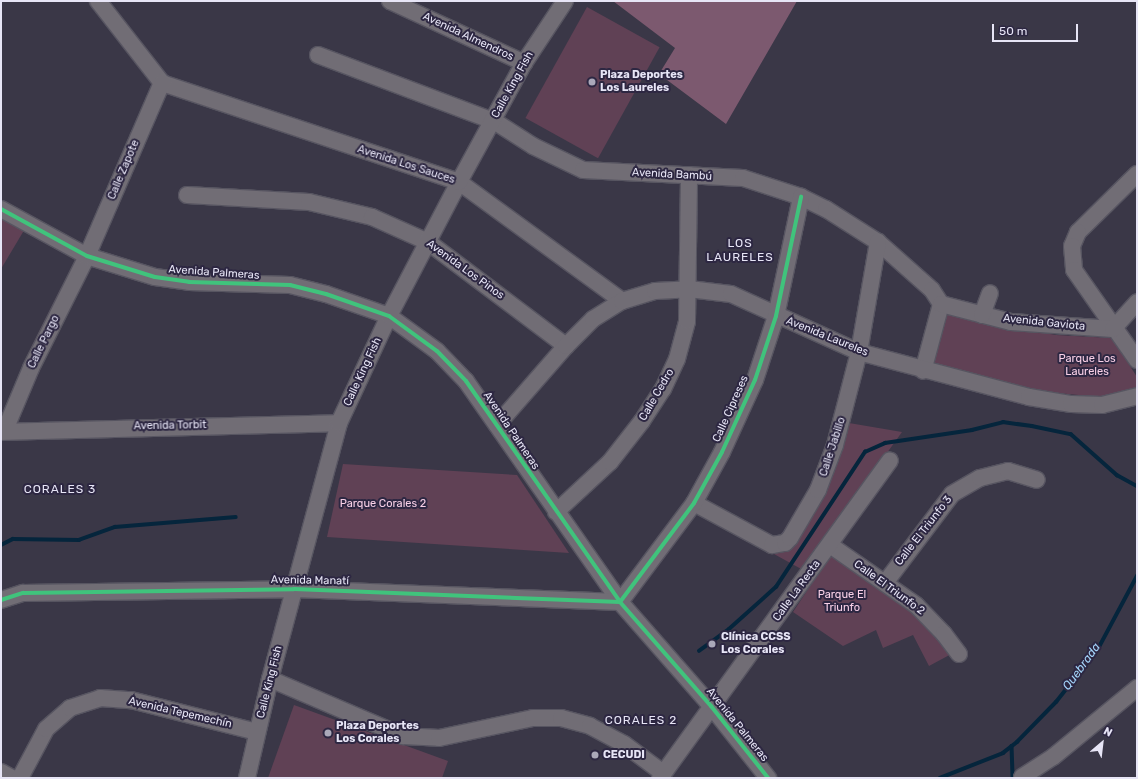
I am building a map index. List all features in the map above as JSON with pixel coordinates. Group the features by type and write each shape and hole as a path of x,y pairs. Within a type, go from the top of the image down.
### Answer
{"street":[{"path":"98,1 162,83"},
{"name":"Avenida Almendros","path":"390,1 524,63"},
{"name":"Calle King Fish","path":"247,778 270,679 339,423 389,316 459,182 494,121 524,63 562,2"},
{"name":"Avenida Bambú","path":"318,55 494,121 533,146 583,170 743,178 801,197 826,209 878,242 932,290 941,304"},
{"name":"Avenida Los Sauces","path":"162,83 459,182 622,301"},
{"name":"Calle Zapote","path":"87,256 162,83"},
{"path":"1137,174 1078,232 1072,246 1074,270 1113,329 1137,360"},
{"name":"Calle Cedro","path":"556,512 610,462 642,421 663,389 677,359 685,329 689,289 689,175"},
{"name":"Avenida Los Pinos","path":"187,195 227,199 271,198 344,209 372,217 428,242 566,346"},
{"name":"Calle Cipreses","path":"620,602 694,503 722,452 755,380 776,316 801,197"},
{"name":"Avenida Palmeras","path":"1,209 87,256 155,277 189,282 290,285 326,294 389,316 437,351 466,381 620,602 711,706 768,778"},
{"name":"Calle Jabillo","path":"694,503 767,543 779,545 785,543 827,469 860,352 878,242"},
{"name":"Calle Pargo","path":"3,431 31,368 87,256"},
{"name":"Avenida Laureles","path":"497,425 566,346 593,319 622,301 655,291 689,289 731,294 761,307 776,316 860,352 923,371 1029,397 1071,404 1102,405 1137,396"},
{"path":"982,315 990,293"},
{"path":"1113,329 1137,302"},
{"path":"923,371 941,304"},
{"name":"Avenida Gaviota","path":"941,304 982,315 1040,325 1113,329"},
{"name":"Avenida Torbit","path":"3,431 339,423"},
{"name":"Calle La Recta","path":"662,776 711,706 830,545 890,460"},
{"name":"Calle El Triunfo 3","path":"885,583 952,494 980,478 1008,471 1037,480"},
{"name":"Calle El Triunfo 2","path":"830,545 916,605 932,620 959,654"},
{"name":"Avenida Manatí","path":"1,600 31,592 294,589 620,602"},
{"path":"270,679 403,736 439,738 533,718 561,718 590,726 624,744 662,776"},
{"path":"1022,777 1053,757 1137,688"},
{"name":"Avenida Tepemechín","path":"11,777 46,729 70,708 100,698 131,700 257,732"}],"green space":[{"name":"Plaza Deportes Los Laureles","path":"587,7 660,47 598,158 525,118"},
{"path":"1,214 26,227 1,269"},
{"name":"Parque Los Laureles","path":"944,312 969,320 1056,335 1112,338 1137,377 1137,389 1111,398 1046,392 931,363"},
{"path":"849,423 902,432 803,570 774,554 784,549"},
{"name":"Parque Corales 2","path":"343,464 517,475 569,553 327,537"},
{"name":"Parque El Triunfo","path":"832,553 914,609 955,652 929,666 913,635 883,648 876,630 843,646 793,612"},
{"name":"Plaza Deportes Los Corales","path":"294,705 448,761 442,778 268,778"}],"shaded area":[{"path":"613,1 797,1 726,124 659,74 675,48"}],"waterway":[{"path":"699,651 729,629 776,587 865,452 885,443 972,430 1003,422 1032,426 1071,434 1117,475 1137,486"},
{"path":"1,545 13,539 79,540 115,527 236,517"},
{"name":"Quebrada","path":"940,778 1003,753 1017,742 1056,702 1098,649 1137,576"},
{"name":"Quebrada","path":"1012,746 1013,778"}],"cycle path":[{"path":"1,600 23,593 294,589 620,602 694,503 722,452 755,380 776,316 801,197"},
{"path":"1,209 87,256 155,277 189,282 290,285 326,294 389,316 437,351 466,381 620,602 711,706 768,778"}],"place":[{"name":"Plaza Deportes Los Laureles","path":"592,82"},
{"name":"Clínica CCSS Los Corales","path":"712,644"},
{"name":"Plaza Deportes Los Corales","path":"328,733"},
{"name":"CECUDI","path":"595,755"}],"district":[{"name":"LOS LAURELES","path":"740,251"},
{"name":"CORALES 3","path":"60,490"},
{"name":"CORALES 2","path":"641,721"}]}
